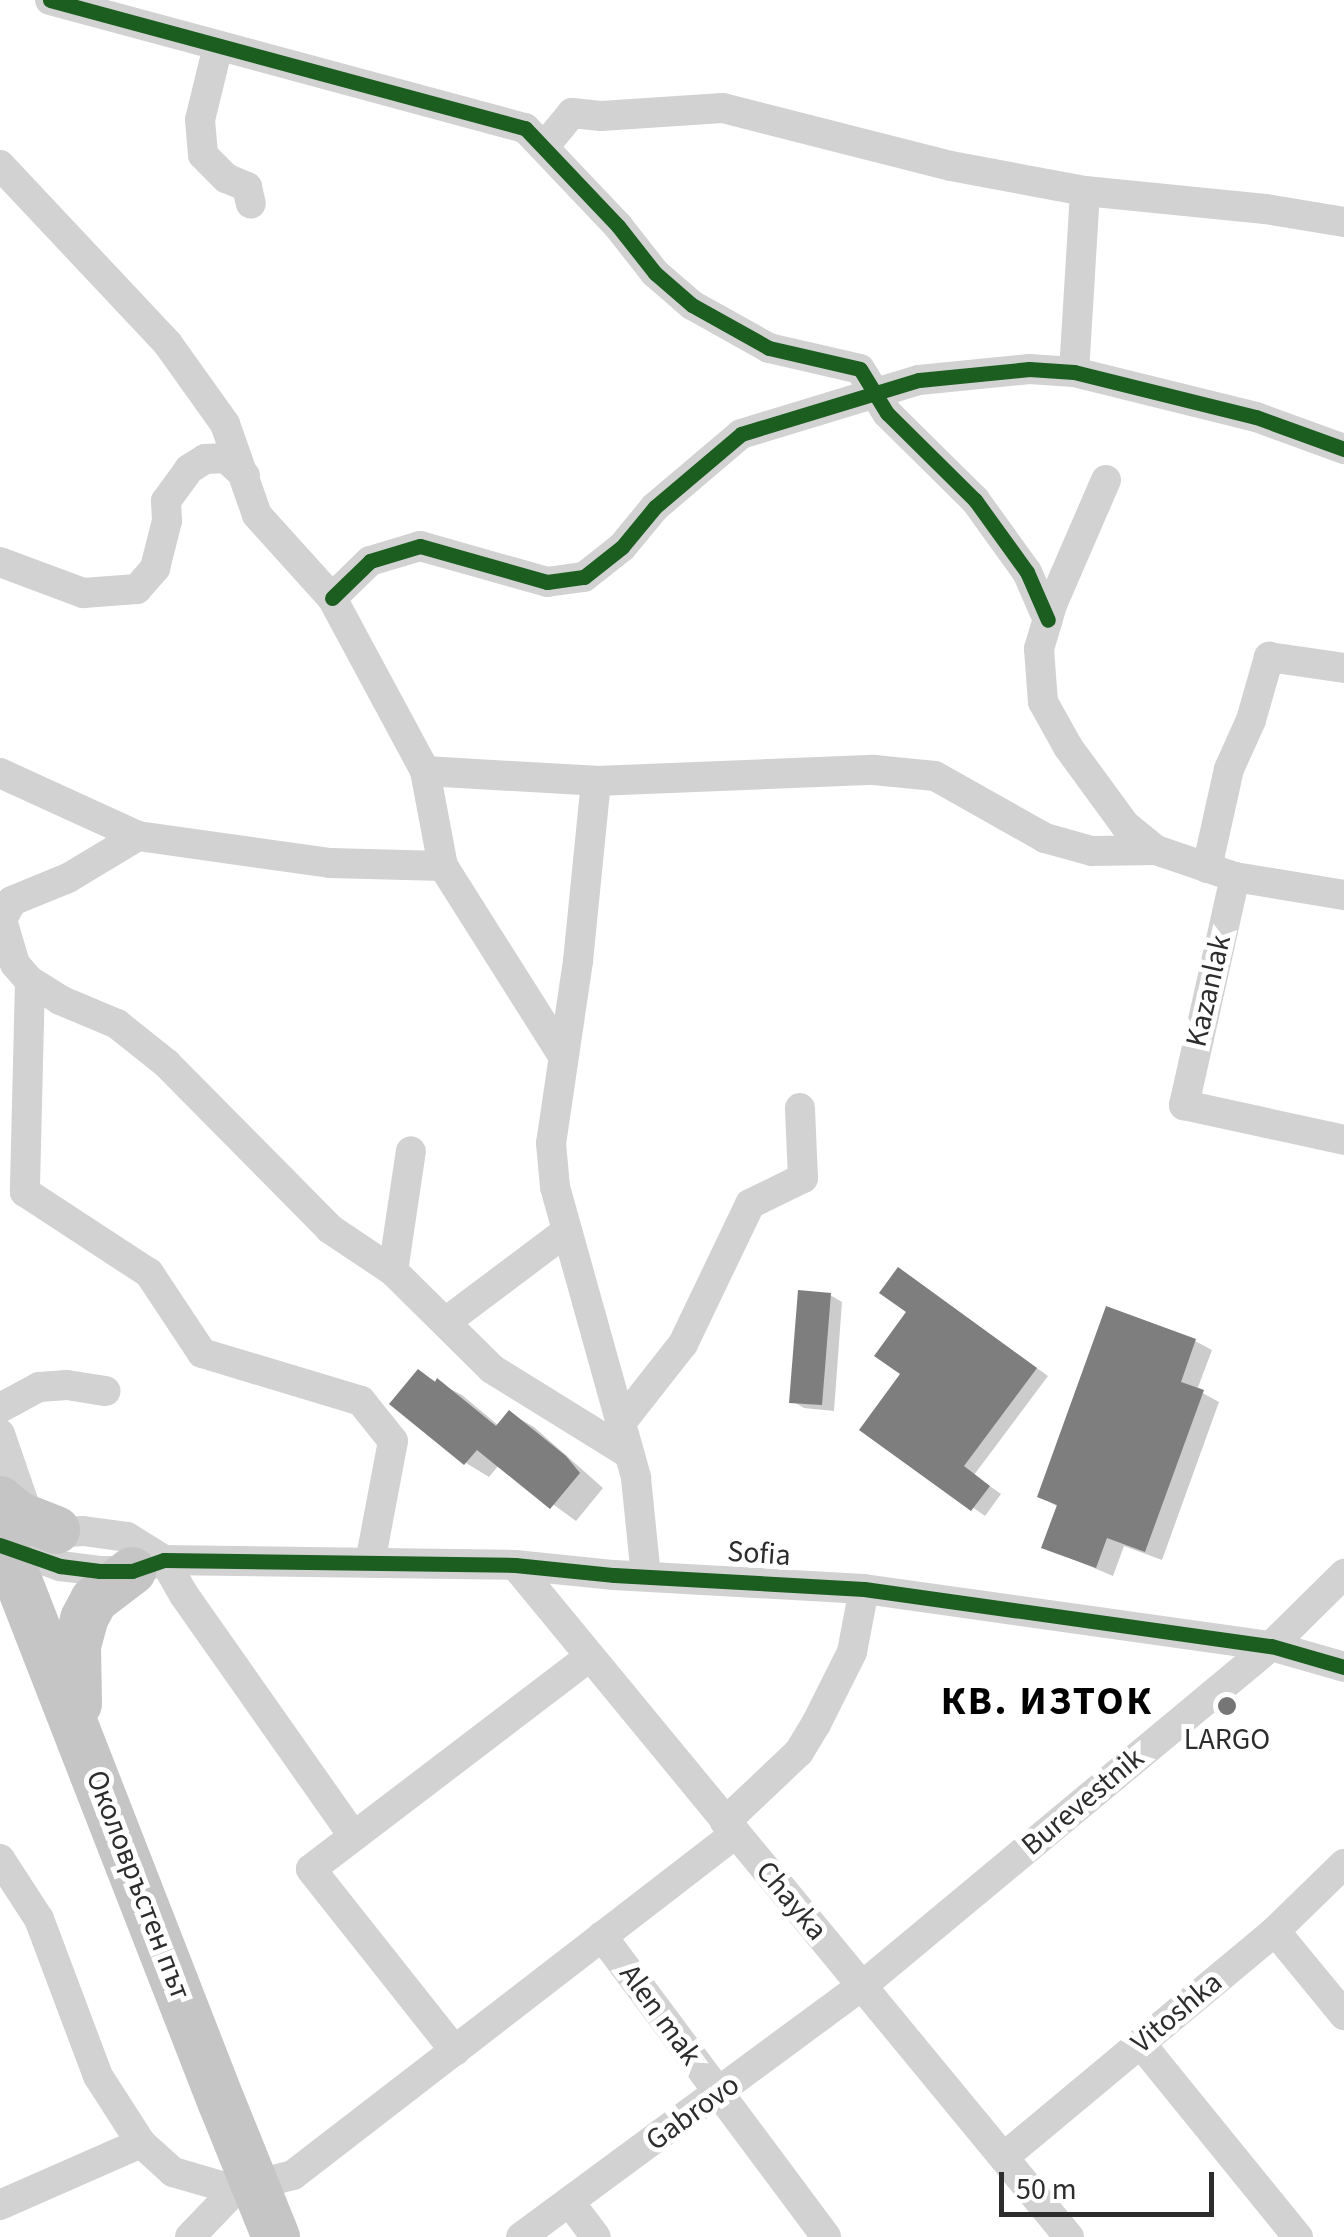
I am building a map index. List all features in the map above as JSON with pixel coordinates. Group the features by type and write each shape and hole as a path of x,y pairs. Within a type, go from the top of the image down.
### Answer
{"main road":[{"name":"Околовръстен път","path":"15,1529 80,1732 276,2237"},
{"path":"80,1732 77,1646 84,1618 94,1600 148,1566"}],"street":[{"path":"50,0 524,128 618,226 655,273 692,305 769,348 860,369 886,413 975,500 1027,572 1048,620"},
{"path":"218,46 200,120 203,155 226,178 247,187 251,204"},
{"path":"544,147 572,113 601,116 723,108 951,166 1085,191 1265,209 1344,222"},
{"path":"0,165 168,344 225,424 257,515 332,598 425,771 443,866 562,1054"},
{"path":"1074,372 1085,191"},
{"path":"332,598 370,562 420,546 546,582 584,577 622,547 655,507 741,434 919,380 1029,370 1074,372 1256,417 1344,449"},
{"path":"0,562 83,593 137,589 156,568 167,521 166,501 189,469 205,459 226,458 245,476"},
{"path":"1106,480 1039,649 1043,702 1095,790 1125,825 1156,850"},
{"name":"Kazanlak","path":"1342,1130 1184,1106 1221,872 1228,770 1252,720 1269,658 1344,668"},
{"path":"425,771 596,781 874,770 935,776 1045,838 1092,851 1156,850 1221,872 1344,895"},
{"path":"0,773 138,836 330,863 443,866"},
{"path":"596,781 578,961 551,1143 555,1188 629,1454 646,1576"},
{"path":"138,836 68,878 12,900 2,920 2,930 14,964 30,981 60,1000 118,1024 166,1062 330,1229 393,1271 448,1321 492,1369 629,1454"},
{"path":"30,981 25,1192 149,1273 202,1353 361,1401 393,1440 370,1563"},
{"path":"620,1424 683,1344 750,1204 802,1178 800,1108"},
{"path":"393,1271 410,1151"},
{"path":"448,1321 567,1232"},
{"path":"0,1408 39,1387 68,1385 106,1391"},
{"path":"0,1434 15,1529 127,1537 148,1566 184,1595 352,1834"},
{"name":"Sofia","path":"15,1529 60,1566 515,1565 864,1588 1271,1646 1344,1667"},
{"name":"Chayka","path":"515,1565 1070,2237"},
{"name":"Burevestnik","path":"862,1986 1271,1646 1344,1574"},
{"path":"0,1858 39,1919 98,2076 141,2143 173,2172 235,2190 293,2176 602,1936 730,1828 808,1738 852,1652 864,1588"},
{"path":"455,2051 311,1869 589,1657"},
{"name":"Vitoshka","path":"1004,2157 1275,1931 1344,1864"},
{"path":"1275,1931 1344,2016"},
{"name":"Alen mak","path":"602,1936 826,2237"},
{"name":"Gabrovo","path":"521,2237 862,1986"},
{"path":"1140,2044 1298,2237"},
{"path":"0,2205 141,2143"},
{"path":"190,2237 235,2190"},
{"path":"570,2204 596,2237"}],"building":[{"path":"898,1267 1037,1368 964,1466 990,1486 971,1511 859,1430 900,1374 874,1356 906,1312 879,1293"},
{"path":"798,1290 831,1293 822,1405 789,1403"},
{"path":"1106,1306 1196,1339 1181,1382 1204,1390 1145,1552 1107,1538 1096,1568 1041,1548 1057,1505 1037,1497"},
{"path":"418,1369 435,1382 437,1378 496,1426 509,1410 566,1456 580,1473 550,1509 477,1450 464,1465 389,1404"}],"cycle path":[{"path":"50,0 525,128 618,226 655,273 692,305 769,348 860,369 887,413 975,500 1027,572 1048,620"},
{"path":"332,598 370,561 420,546 547,582 584,577 622,547 655,507 741,434 919,380 1029,369 1074,372 1256,417 1344,449"},
{"path":"0,1545 60,1566 100,1571 132,1571 164,1560 515,1565 614,1575 864,1589 1271,1646 1344,1667"}],"place":[{"name":"LARGO","path":"1227,1706"}],"district":[{"name":"КВ. ИЗТОК","path":"1047,1702"}]}
